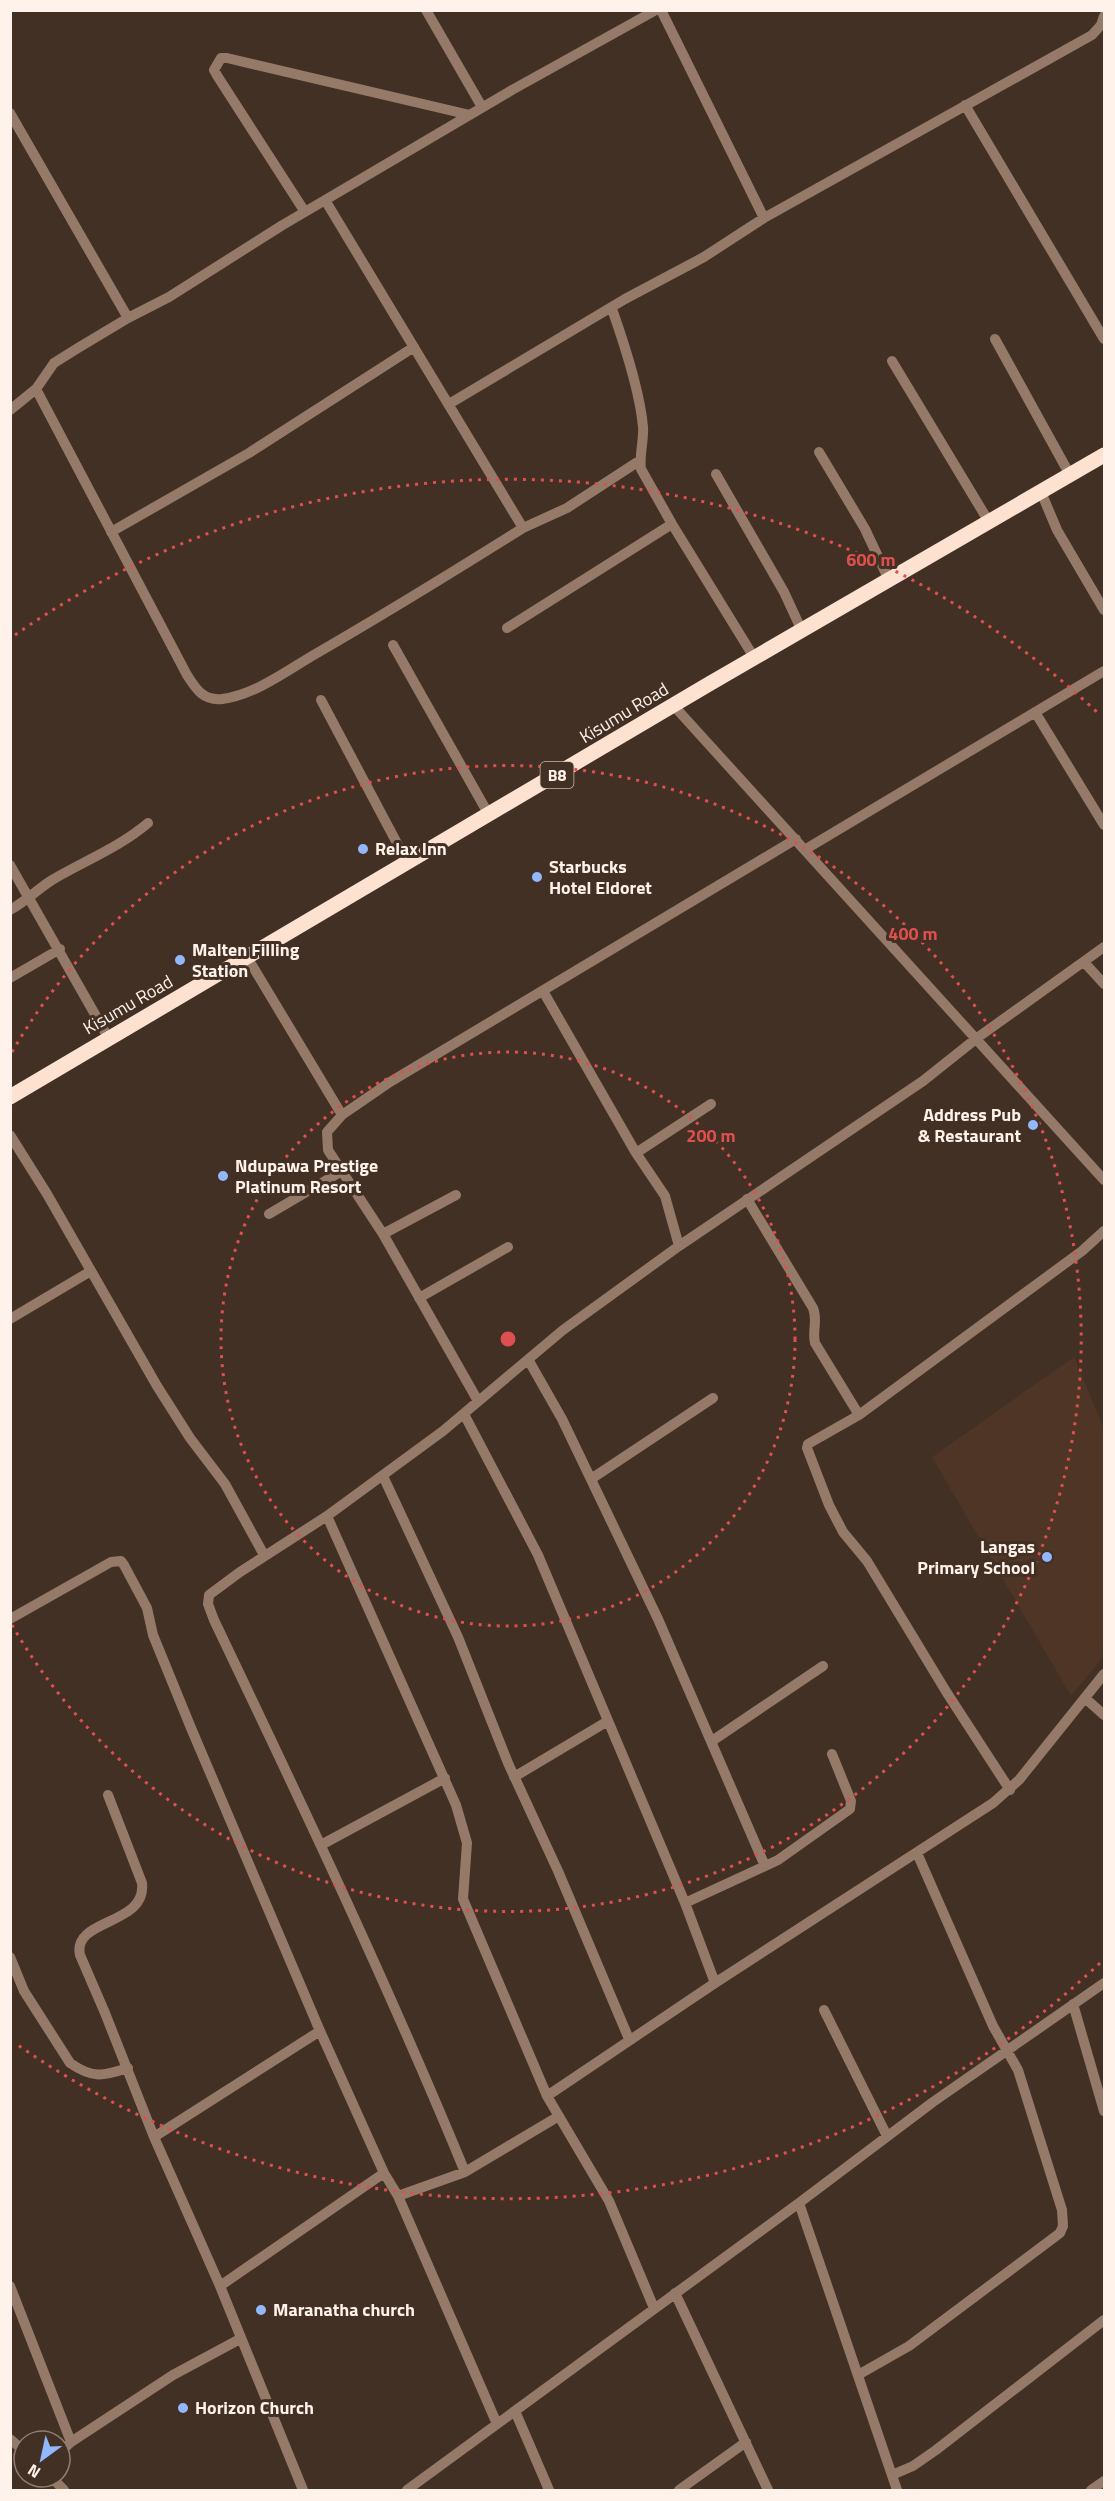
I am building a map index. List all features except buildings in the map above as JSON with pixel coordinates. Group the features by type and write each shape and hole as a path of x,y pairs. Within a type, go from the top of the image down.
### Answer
{"highway":[{"name":"Kisumu Road","path":"10,1097 1104,455"}],"street":[{"path":"426,10 482,107"},
{"path":"637,10 656,12"},
{"path":"10,410 36,390 54,363 128,318 169,297 305,212 482,107 656,12"},
{"path":"656,12 764,218"},
{"path":"449,404 612,309 625,299 704,257 764,218 1092,35 1101,25 1104,16"},
{"path":"305,212 214,70 221,58 470,115"},
{"path":"965,105 1104,339"},
{"path":"10,113 128,318"},
{"path":"325,200 523,528"},
{"path":"612,309 640,408 644,438 639,461 646,481 755,659"},
{"path":"995,339 1070,475"},
{"path":"111,532 249,453 414,347"},
{"path":"892,361 989,522"},
{"path":"36,390 187,675 204,696 221,699 259,687 378,618 523,528 567,508 639,461"},
{"path":"819,452 865,529 889,580"},
{"path":"716,474 784,592 802,631"},
{"path":"1041,492 1057,530 1104,610"},
{"path":"507,627 672,524"},
{"path":"393,645 489,815"},
{"path":"806,849 1104,671"},
{"path":"321,700 407,862"},
{"path":"674,706 1104,1180"},
{"path":"1035,712 1104,825"},
{"path":"10,910 30,898 47,883 117,845 148,823"},
{"path":"478,1401 383,1234 328,1150 327,1132 342,1115 390,1082 796,839"},
{"path":"10,865 60,949 109,1039"},
{"path":"465,2172 429,2084 321,1845 208,1604 209,1595 264,1555 327,1516 383,1476 464,1414 563,1330 679,1246 923,1081 977,1038 1104,947"},
{"path":"10,978 60,949"},
{"path":"247,957 342,1115"},
{"path":"1084,962 1104,984"},
{"path":"543,991 636,1153 665,1196 679,1246"},
{"path":"636,1153 711,1104"},
{"path":"10,1135 163,1395 190,1438 225,1484 264,1555"},
{"path":"269,1214 342,1171"},
{"path":"383,1234 456,1195"},
{"path":"747,1199 813,1308 816,1320 813,1332 815,1343 859,1415"},
{"path":"1010,1790 929,1664 867,1561 843,1532 829,1505 808,1444 859,1415 1082,1251 1104,1231"},
{"path":"419,1298 508,1247"},
{"path":"10,1319 91,1271"},
{"path":"529,1360 562,1419 658,1619 765,1866"},
{"path":"591,1479 713,1398"},
{"path":"464,1414 538,1555 685,1903 715,1983"},
{"path":"383,1476 458,1637 514,1778 558,1871 629,2039"},
{"path":"327,1516 456,1805 467,1843 463,1899 547,2096 609,2200 654,2308"},
{"path":"10,1619 111,1562 121,1561 124,1565 147,1608 153,1635 191,1728 320,2031 384,2173 398,2196 497,2424"},
{"path":"712,1741 823,1666"},
{"path":"547,2096 629,2039 1010,1790 1104,1674"},
{"path":"1085,1698 1104,1715"},
{"path":"514,1778 608,1721"},
{"path":"685,1903 765,1866 799,1846 850,1809 851,1802 832,1754"},
{"path":"321,1845 445,1778"},
{"path":"108,1795 144,1892 135,1908 89,1933 82,1939 78,1948 154,2137 220,2286 303,2490"},
{"path":"858,2375 909,2346 947,2319 1060,2233 1063,2226 1062,2210 1018,2070 987,2014 916,1853"},
{"path":"10,1957 24,1991 70,2063 81,2071 103,2076 128,2068"},
{"path":"407,2490 887,2136 1007,2049 1104,1983"},
{"path":"1073,2004 1104,2111"},
{"path":"824,2010 887,2136"},
{"path":"154,2137 320,2031"},
{"path":"398,2196 465,2172 559,2116"},
{"path":"220,2286 384,2173"},
{"path":"799,2203 897,2490"},
{"path":"10,2286 66,2429"},
{"path":"675,2293 768,2490"},
{"path":"892,2475 914,2466 936,2450 1104,2320"},
{"path":"72,2441 173,2376 240,2339"},
{"path":"515,2412 549,2490"},
{"path":"679,2490 746,2442"},
{"path":"1091,2490 1104,2481"}],"shaded area":[{"name":"Langas Primary School","path":"1074,1357 1104,1429 1104,1656 1071,1696 932,1457"}],"place":[{"name":"Relax Inn","path":"363,849"},
{"name":"Starbucks Hotel Eldoret","path":"537,877"},
{"name":"Malten Filling Station","path":"180,960"},
{"name":"Address Pub & Restaurant","path":"1033,1125"},
{"name":"Ndupawa Prestige Platinum Resort","path":"223,1176"},
{"name":"Langas Primary School","path":"1047,1557"},
{"name":"Maranatha church","path":"261,2310"},
{"name":"Horizon Church","path":"183,2408"}]}
